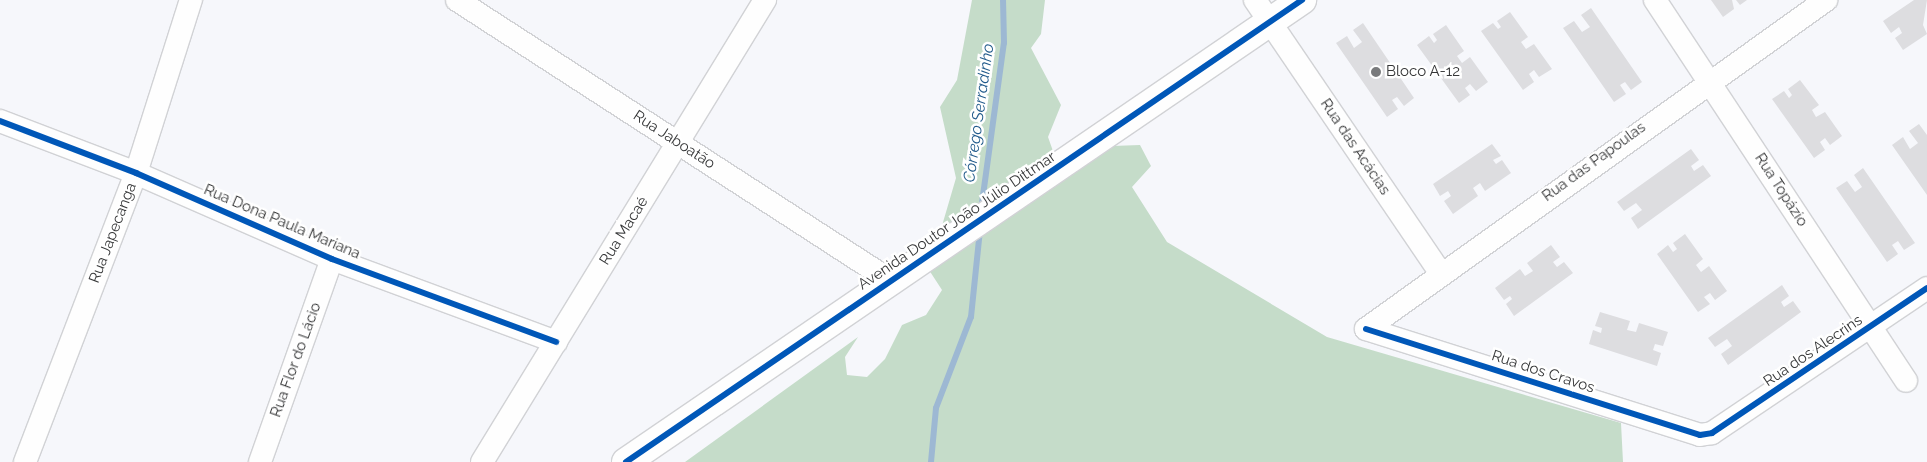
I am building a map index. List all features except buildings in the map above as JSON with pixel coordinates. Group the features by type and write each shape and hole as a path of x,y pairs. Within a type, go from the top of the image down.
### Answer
{"main road":[{"name":"Avenida Doutor João Júlio Dittmar","path":"626,462 1001,207 1263,11 1302,0"}],"street":[{"name":"Rua Japecanga","path":"25,462 136,173 191,0"},
{"name":"Rua Macaé","path":"482,462 765,0"},
{"name":"Rua Topázio","path":"1655,0 1906,380"},
{"name":"Rua das Papoulas","path":"1366,329 1440,272 1708,81 1826,0"},
{"name":"Rua Jaboatão","path":"461,1 891,281"},
{"name":"Rua das Acácias","path":"1263,11 1440,272"},
{"name":"Rua Dona Paula Mariana","path":"0,121 136,173 332,259 556,342"},
{"name":"Rua Flor do Lácio","path":"260,462 332,259"},
{"name":"Rua dos Alecrins","path":"1712,433 1927,288"},
{"name":"Rua dos Cravos","path":"1366,329 1700,435 1712,433"}],"green space":[{"path":"972,0 1045,0 1041,34 1031,48 1061,105 1048,137 1059,168 1112,146 1140,145 1151,166 1132,187 1167,242 1327,337 1621,423 1623,462 685,462 858,337 845,357 847,375 867,377 885,359 902,325 926,315 942,290 929,270 956,178 940,107 957,80"}],"waterway":[{"name":"Córrego Serradinho","path":"981,210 1004,43 1003,0"},
{"name":"Córrego Serradinho","path":"931,462 936,408 971,317 980,230"}],"cycle path":[{"path":"626,462 1302,0"},
{"path":"0,121 136,173 332,259 556,342"},
{"path":"1366,329 1700,435 1712,433 1927,288"}],"place":[{"name":"Bloco A-12","path":"1376,72"}]}
